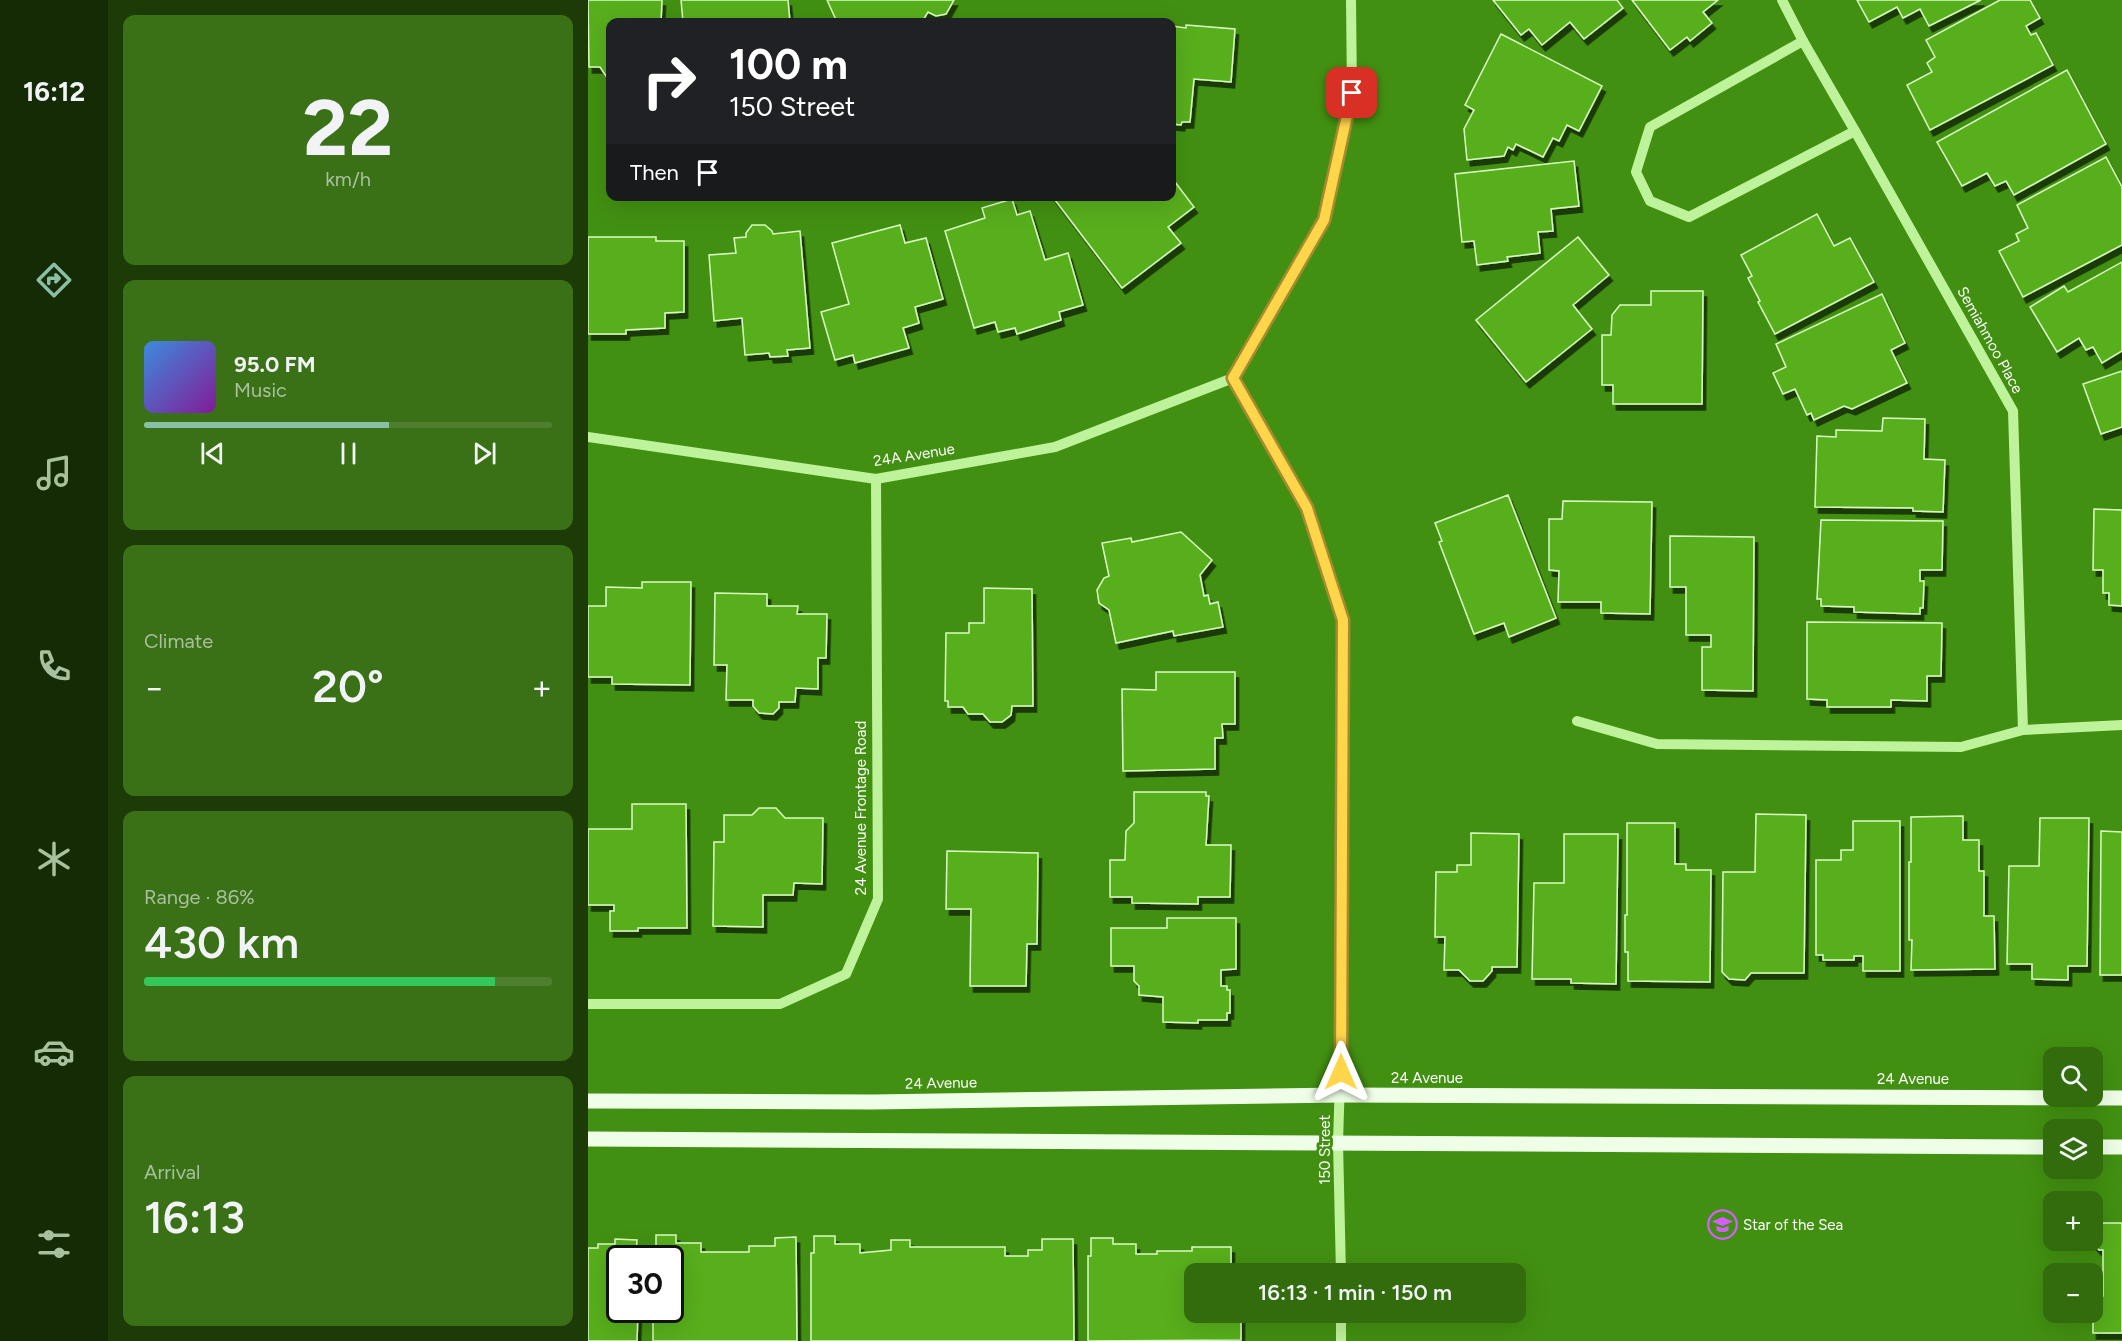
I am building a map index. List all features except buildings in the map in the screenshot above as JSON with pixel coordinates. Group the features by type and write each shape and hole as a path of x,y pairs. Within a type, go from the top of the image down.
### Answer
{"main road":[{"name":"24 Avenue","path":"588,1101 873,1102 1341,1095 2122,1098"},
{"path":"588,1139 2043,1147"},
{"path":"2103,1147 2122,1147"}],"street":[{"path":"1233,378 1324,220 1352,93 1350,0"},
{"name":"Semiahmoo Place","path":"1782,0 2013,411 2023,730"},
{"path":"1803,41 1650,127 1636,172 1650,201 1689,217 1856,131"},
{"name":"24A Avenue","path":"588,437 876,479 1055,447 1233,378"},
{"name":"150 Street","path":"1233,378 1307,508 1343,620 1341,1095 1338,1142 1341,1263"},
{"name":"24 Avenue Frontage Road","path":"588,1004 780,1004 846,974 878,898 876,479"},
{"path":"1577,721 1657,744 1961,747 2023,730 2122,725"},
{"path":"1341,1323 1341,1341"}],"place":[{"name":"Star of the Sea","path":"1722,1225"}],"route":[{"path":"1341,1072 1343,620 1307,508 1233,378 1324,220 1352,93"}]}
